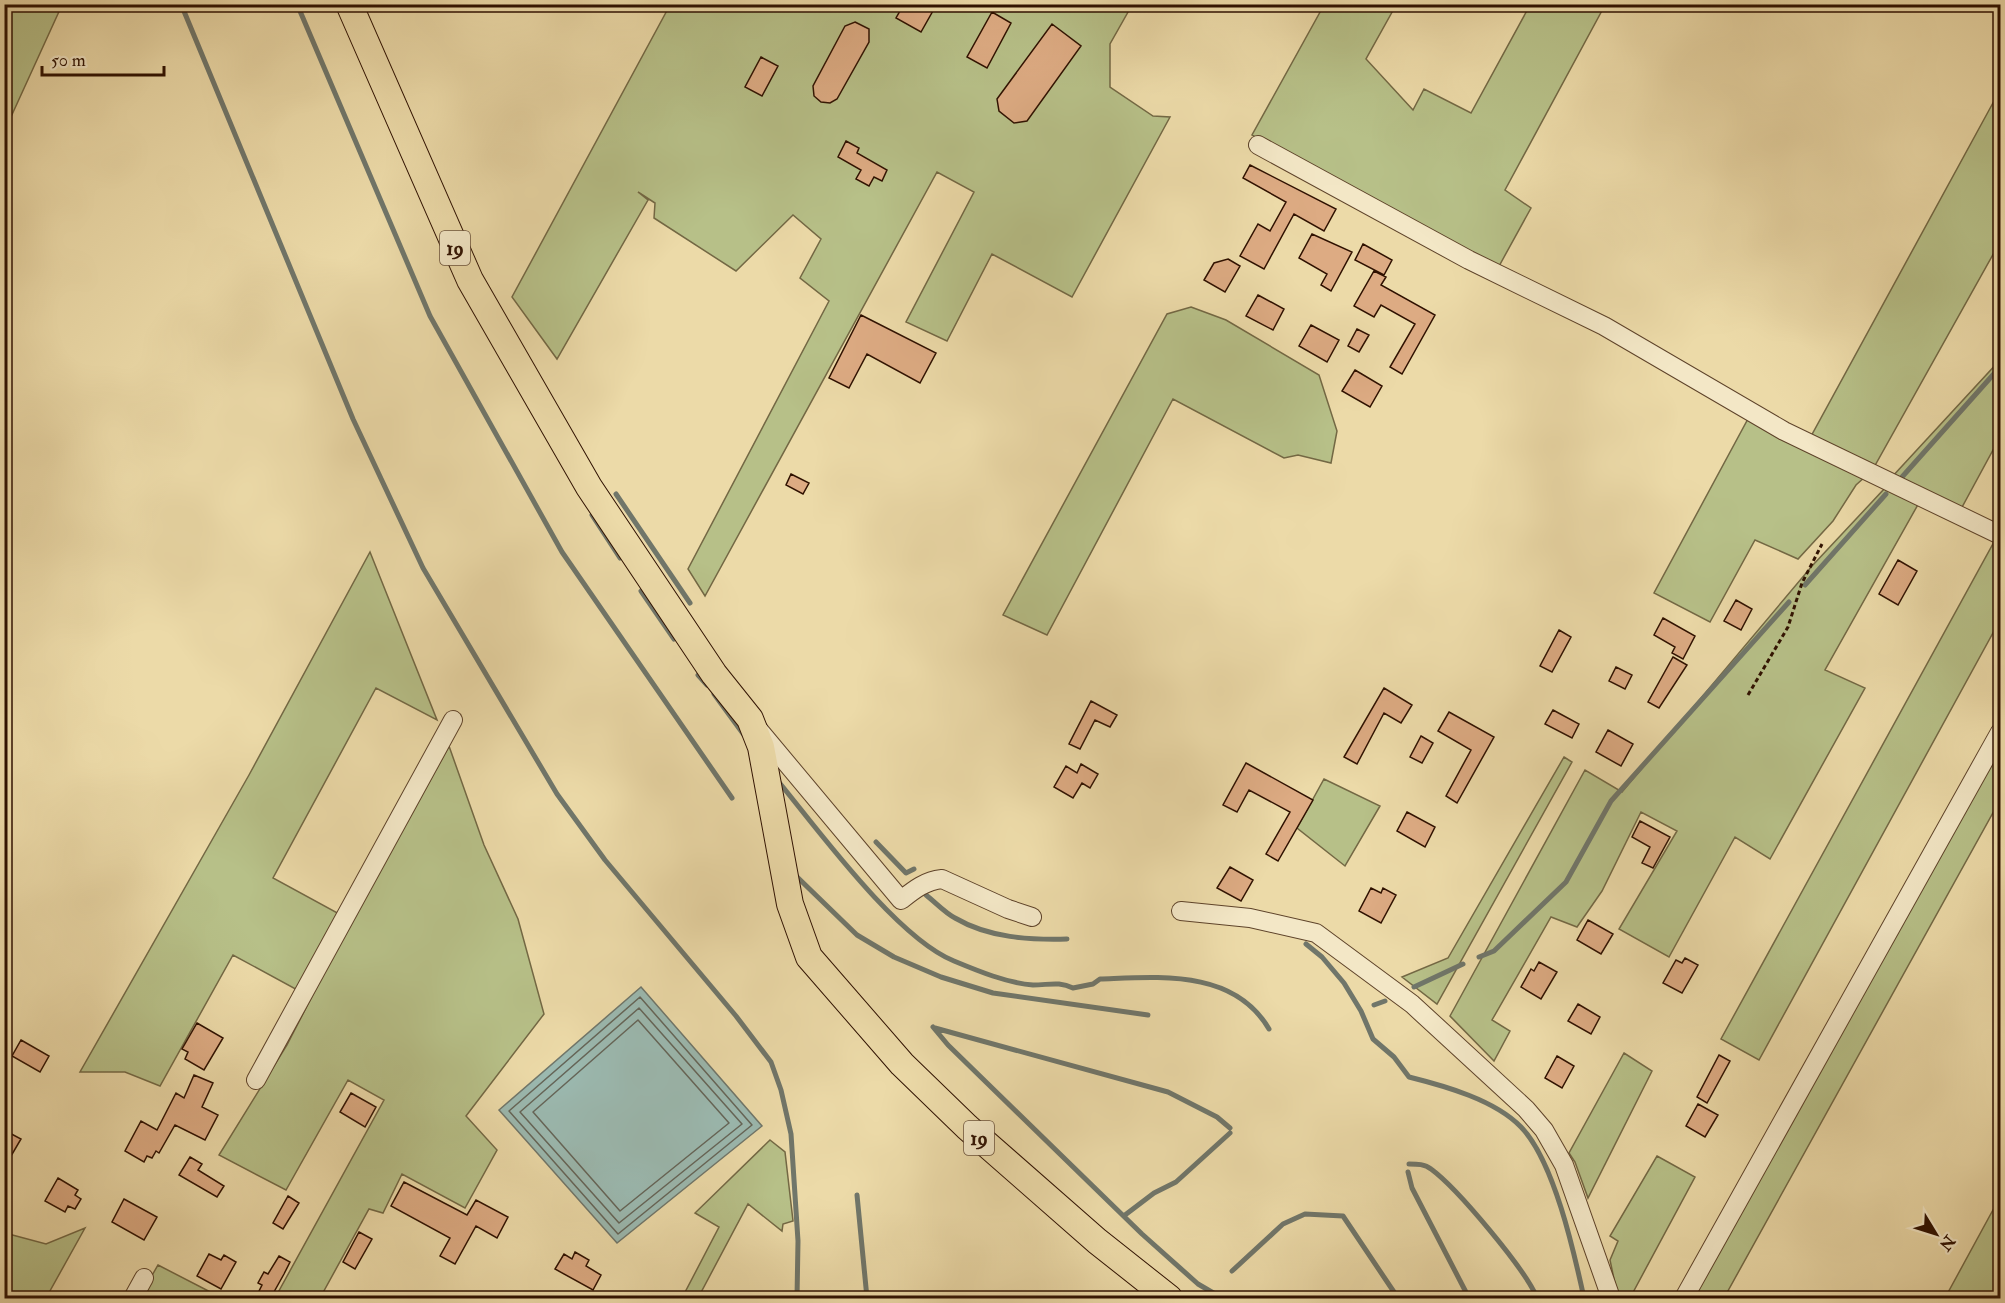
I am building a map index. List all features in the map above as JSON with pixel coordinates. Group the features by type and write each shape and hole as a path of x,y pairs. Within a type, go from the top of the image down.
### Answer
{"highway":[{"name":"19","path":"349,4 470,280 589,487 714,674 750,718 761,747 790,904 808,957 902,1064 967,1127 1097,1242 1169,1299"}],"street":[{"path":"1258,145 1469,260 1604,327 1784,431 2001,535"},
{"path":"750,718 901,900 918,886 942,879 1008,909 1032,917"},
{"path":"256,1080 453,720"},
{"path":"1684,1299 2001,732"},
{"path":"1182,911 1250,918 1316,933 1412,1004 1526,1109 1544,1130 1564,1165 1611,1299"},
{"path":"133,1299 144,1278"}],"path":[{"path":"1748,695 1788,627 1802,583 1822,544"}],"green space":[{"path":"4,5 62,5 5,130"},
{"path":"670,5 1132,5 1110,44 1110,87 1153,116 1170,117 1072,297 992,254 947,341 906,322 974,192 937,172 705,596 688,569 829,301 800,278 821,239 793,215 736,271 654,218 655,203 638,192 648,200 557,359 512,297"},
{"path":"1324,5 1396,5 1366,59 1413,110 1424,89 1471,113 1530,5 1605,5 1505,190 1531,208 1498,268 1347,189 1252,135"},
{"path":"2000,90 2000,242 1873,469 1809,440"},
{"path":"1191,307 1226,320 1319,375 1337,431 1331,463 1298,455 1284,458 1173,399 1047,635 1003,615 1167,314"},
{"path":"2000,360 2000,437 1961,509 1891,478"},
{"path":"1749,417 1866,476 1856,485 1833,521 1798,559 1755,540 1710,622 1654,593"},
{"path":"1886,487 1920,501 1825,670 1865,688 1770,859 1735,837 1669,957 1619,929 1677,831 1641,812 1602,891 1577,927 1551,917 1492,1020 1510,1031 1494,1061 1450,1016 1585,770 1622,792 1812,566"},
{"path":"1994,542 2000,544 2000,620 1759,1060 1721,1039"},
{"path":"370,552 437,720 376,688 273,878 343,916 301,992 233,955 160,1086 125,1072 80,1072 249,775"},
{"path":"449,746 484,845 518,919 544,1014 466,1116 497,1150 465,1208 402,1174 383,1213 369,1209 320,1298 275,1298 384,1100 348,1080 286,1190 219,1155 287,1045 328,965"},
{"path":"2000,746 2000,800 1724,1298 1691,1298"},
{"path":"1564,757 1572,762 1437,1004 1402,977 1448,958"},
{"path":"1324,779 1380,806 1345,866 1297,828"},
{"path":"1624,1053 1652,1071 1588,1198 1575,1162 1569,1153"},
{"path":"770,1140 785,1152 793,1221 783,1224 782,1231 748,1204 698,1298 682,1298 719,1227 695,1213"},
{"path":"1657,1156 1695,1177 1630,1298 1618,1298 1610,1260 1618,1241 1610,1236"},
{"path":"2000,1197 2000,1298 1945,1298"},
{"path":"85,1228 46,1298 5,1298 5,1233 46,1244"},
{"path":"158,1265 222,1298 139,1298"}],"water":[{"path":"641,987 762,1126 617,1243 499,1110"}],"building":[{"path":"904,4 927,4 934,9 921,32 896,18"},
{"path":"992,12 1011,23 987,68 967,57"},
{"path":"855,22 869,29 869,42 837,99 830,103 821,102 814,96 813,86 845,26"},
{"path":"1052,24 1081,46 1027,121 1014,123 999,111 997,99"},
{"path":"761,57 778,66 762,96 745,87"},
{"path":"846,141 859,148 857,153 887,170 882,181 874,177 869,186 856,179 861,170 838,157"},
{"path":"1250,165 1336,209 1324,231 1294,214 1264,269 1240,256 1258,224 1270,231 1286,202 1243,178"},
{"path":"1312,234 1352,252 1331,291 1321,285 1327,274 1299,258"},
{"path":"1363,244 1392,260 1384,275 1355,260"},
{"path":"1228,259 1240,266 1225,292 1204,280 1214,263"},
{"path":"1374,271 1386,277 1381,285 1435,315 1402,374 1390,367 1415,324 1381,305 1374,317 1354,306"},
{"path":"1258,295 1284,309 1273,330 1246,316"},
{"path":"861,315 936,353 920,383 867,354 849,388 829,378"},
{"path":"1311,325 1339,340 1327,362 1299,346"},
{"path":"1357,329 1369,335 1359,352 1348,346"},
{"path":"1355,370 1382,386 1370,407 1342,391"},
{"path":"791,474 809,483 803,494 786,485"},
{"path":"1898,560 1917,571 1898,605 1879,594"},
{"path":"1736,600 1752,609 1741,630 1724,621"},
{"path":"1663,618 1695,636 1683,659 1672,653 1675,647 1654,635"},
{"path":"1559,630 1571,637 1552,672 1540,666"},
{"path":"1673,657 1687,665 1659,708 1648,702"},
{"path":"1616,667 1632,675 1625,689 1609,681"},
{"path":"1384,688 1412,705 1401,723 1384,713 1357,764 1344,757"},
{"path":"1091,701 1117,715 1110,727 1095,720 1080,749 1069,744"},
{"path":"1553,710 1579,724 1572,738 1545,724"},
{"path":"1449,712 1494,737 1457,803 1446,796 1471,750 1438,731"},
{"path":"1608,730 1633,744 1621,766 1596,752"},
{"path":"1421,736 1433,743 1422,763 1410,757"},
{"path":"1246,763 1313,800 1278,861 1266,854 1290,812 1249,790 1237,812 1223,805"},
{"path":"1081,764 1098,774 1090,788 1082,783 1073,798 1054,787 1066,766 1077,773"},
{"path":"1407,812 1435,827 1425,847 1397,831"},
{"path":"1640,821 1670,837 1653,868 1642,863 1650,847 1632,837"},
{"path":"1230,867 1253,880 1241,901 1217,888"},
{"path":"1371,888 1381,893 1383,888 1396,895 1381,923 1359,911"},
{"path":"1588,920 1613,934 1601,954 1577,940"},
{"path":"1685,958 1698,965 1682,993 1663,983 1676,960 1682,963"},
{"path":"1539,962 1557,972 1541,999 1521,987 1531,969 1534,971"},
{"path":"1578,1004 1600,1017 1591,1034 1568,1021"},
{"path":"197,1023 223,1038 204,1070 185,1059 188,1052 182,1049"},
{"path":"21,1040 49,1056 40,1072 12,1056"},
{"path":"1719,1055 1730,1061 1707,1103 1697,1097"},
{"path":"1557,1056 1574,1066 1562,1088 1545,1078"},
{"path":"194,1075 213,1083 202,1107 218,1115 205,1140 175,1125 159,1153 156,1151 152,1158 147,1156 144,1162 125,1151 141,1121 157,1130 176,1093 184,1098"},
{"path":"351,1093 376,1107 365,1127 340,1112"},
{"path":"1698,1104 1718,1115 1705,1137 1686,1126"},
{"path":"4,1130 21,1139 4,1168"},
{"path":"190,1157 202,1164 198,1170 224,1186 217,1197 179,1175"},
{"path":"58,1178 78,1190 75,1195 81,1199 75,1209 68,1206 65,1212 45,1201"},
{"path":"404,1182 467,1215 476,1200 508,1217 497,1238 476,1226 455,1264 440,1256 450,1238 391,1206"},
{"path":"288,1196 299,1203 283,1229 273,1223"},
{"path":"124,1199 157,1217 144,1240 112,1222"},
{"path":"359,1232 372,1239 355,1269 343,1262"},
{"path":"575,1252 589,1260 586,1266 601,1275 593,1290 555,1269 564,1254 572,1259"},
{"path":"209,1254 221,1260 224,1255 236,1262 221,1289 197,1276"},
{"path":"279,1256 290,1262 284,1274 270,1299 255,1299 262,1285 258,1283 264,1272 268,1274"}],"waterway":[{"path":"181,4 353,419 423,568 557,794 605,860 736,1016 771,1062 781,1090 791,1134 798,1241 797,1298"},
{"path":"297,4 430,316 562,552 732,798"},
{"path":"1902,477 2000,367"},
{"path":"616,494 690,603"},
{"path":"1805,585 1886,494"},
{"path":"592,515 620,558"},
{"path":"641,591 674,639"},
{"path":"1479,957 1494,951 1566,882 1611,801 1789,602"},
{"path":"698,675 707,685"},
{"path":"714,694 744,735"},
{"path":"778,781 837,854 884,907 932,949 954,961 1003,979 1033,985 1058,984 1073,988 1093,984 1100,979 1123,978 1171,978 1194,981 1216,986 1236,996 1254,1010 1269,1029"},
{"path":"876,842 906,873 914,869"},
{"path":"793,873 857,935 894,957 941,977 993,993 1148,1015"},
{"path":"926,895 951,916 982,930 1024,938 1067,939"},
{"path":"1306,944 1322,957 1344,983 1361,1011 1373,1039 1394,1057 1409,1077 1469,1095 1498,1109 1521,1127 1533,1142 1553,1184 1561,1208 1584,1298"},
{"path":"1414,987 1463,964"},
{"path":"1374,1005 1385,1001"},
{"path":"933,1027 948,1045 1142,1234 1198,1284 1222,1298"},
{"path":"935,1028 1168,1092 1217,1117 1230,1128"},
{"path":"1125,1215 1154,1193 1176,1182 1230,1133"},
{"path":"1409,1164 1429,1167 1457,1193 1490,1230 1537,1298"},
{"path":"1408,1172 1412,1188 1469,1298"},
{"path":"857,1195 867,1298"},
{"path":"1232,1271 1283,1224 1305,1214 1343,1216 1398,1298"}]}
